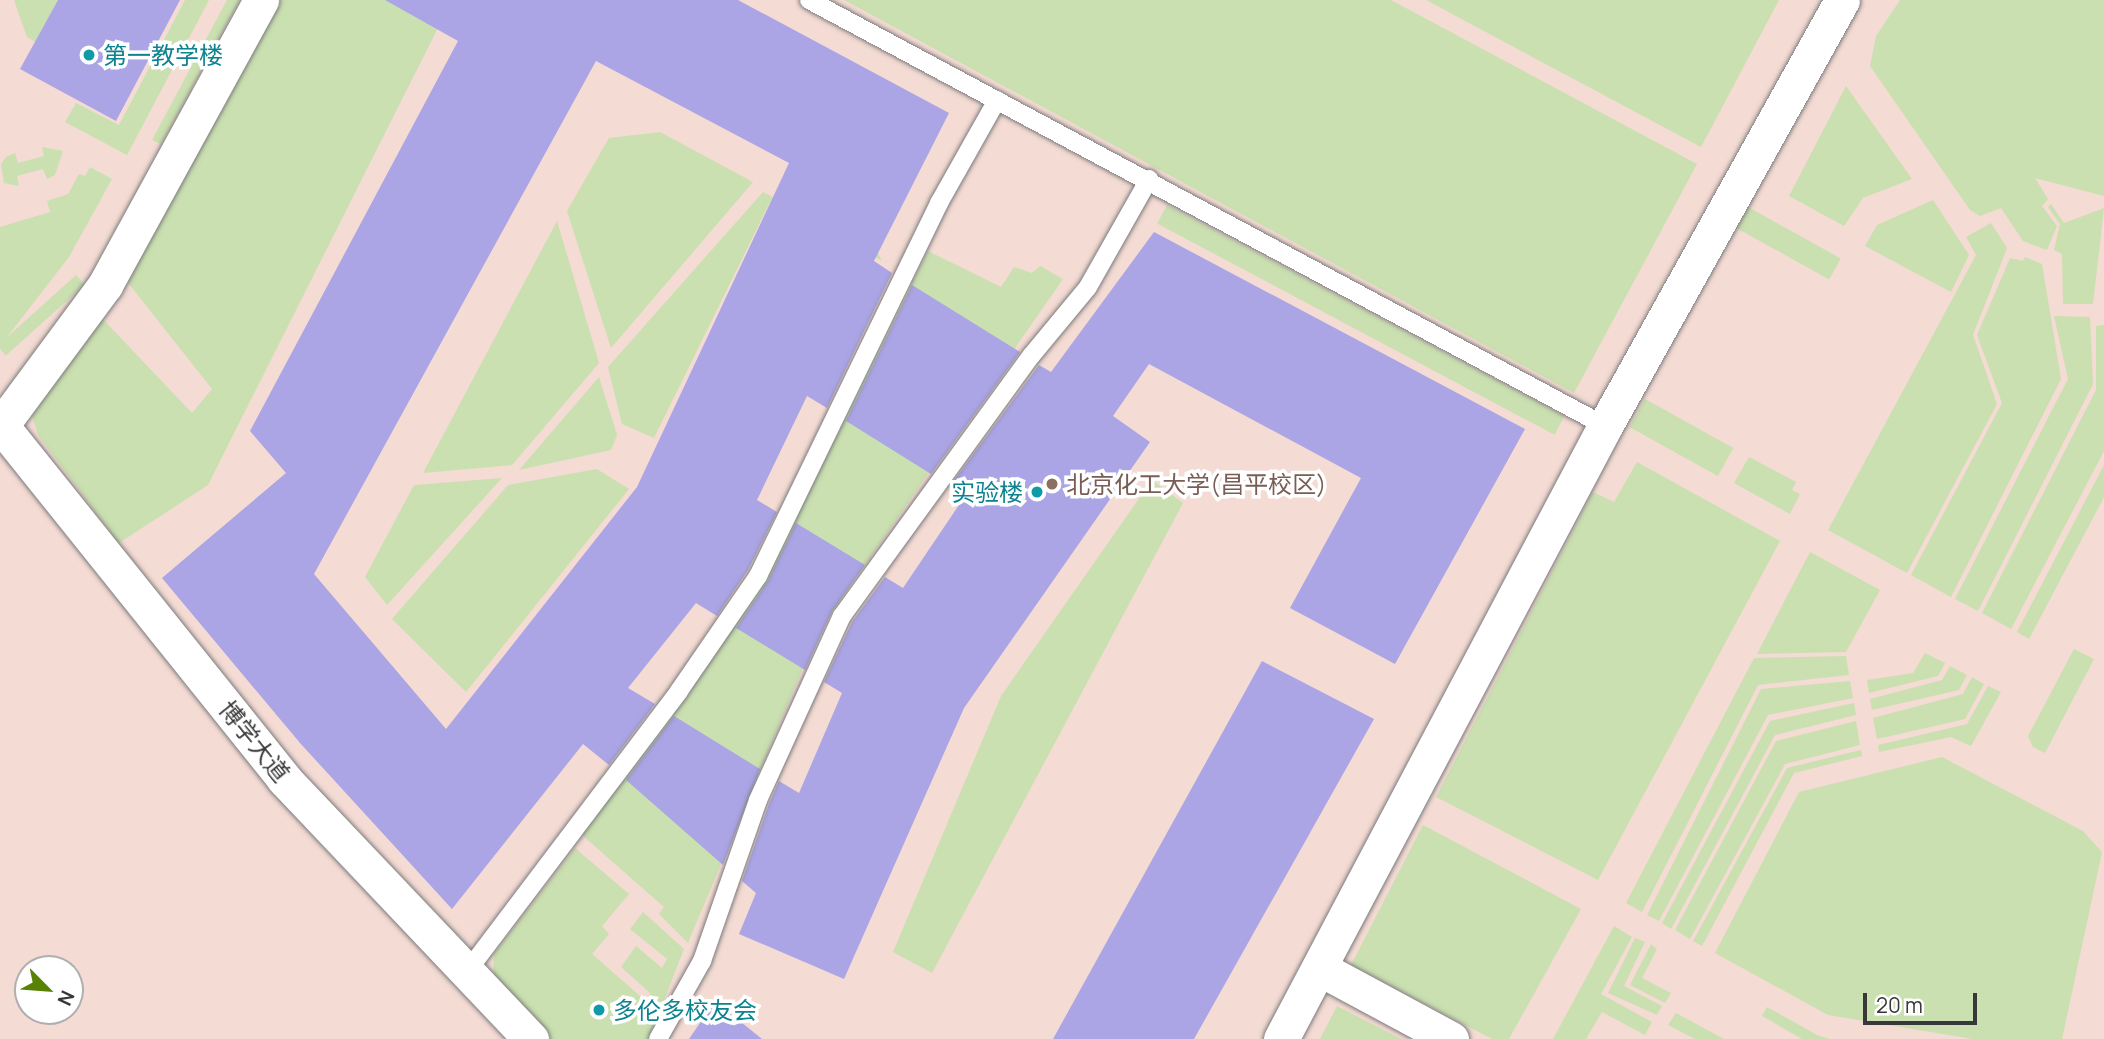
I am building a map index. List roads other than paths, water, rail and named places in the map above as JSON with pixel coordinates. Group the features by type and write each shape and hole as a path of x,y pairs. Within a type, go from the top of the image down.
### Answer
{"street":[{"path":"0,426 105,285 261,0"},
{"path":"1281,1039 1605,426 1842,0"},
{"name":"博学大道","path":"0,426 284,779 531,1039"},
{"path":"1319,968 1451,1039"}],"lane":[{"path":"809,0 1149,179 1605,426"},
{"path":"466,973 662,713 758,576 939,202 996,100"},
{"path":"657,1039 702,961 758,800 842,616 1031,356 1088,287 1149,179"}],"place":[{"name":"第一教学楼","path":"89,55"},
{"name":"北京化工大学(昌平校区)","path":"1052,484"},
{"name":"实验楼","path":"1037,492"},
{"name":"多伦多校友会","path":"599,1010"}]}
